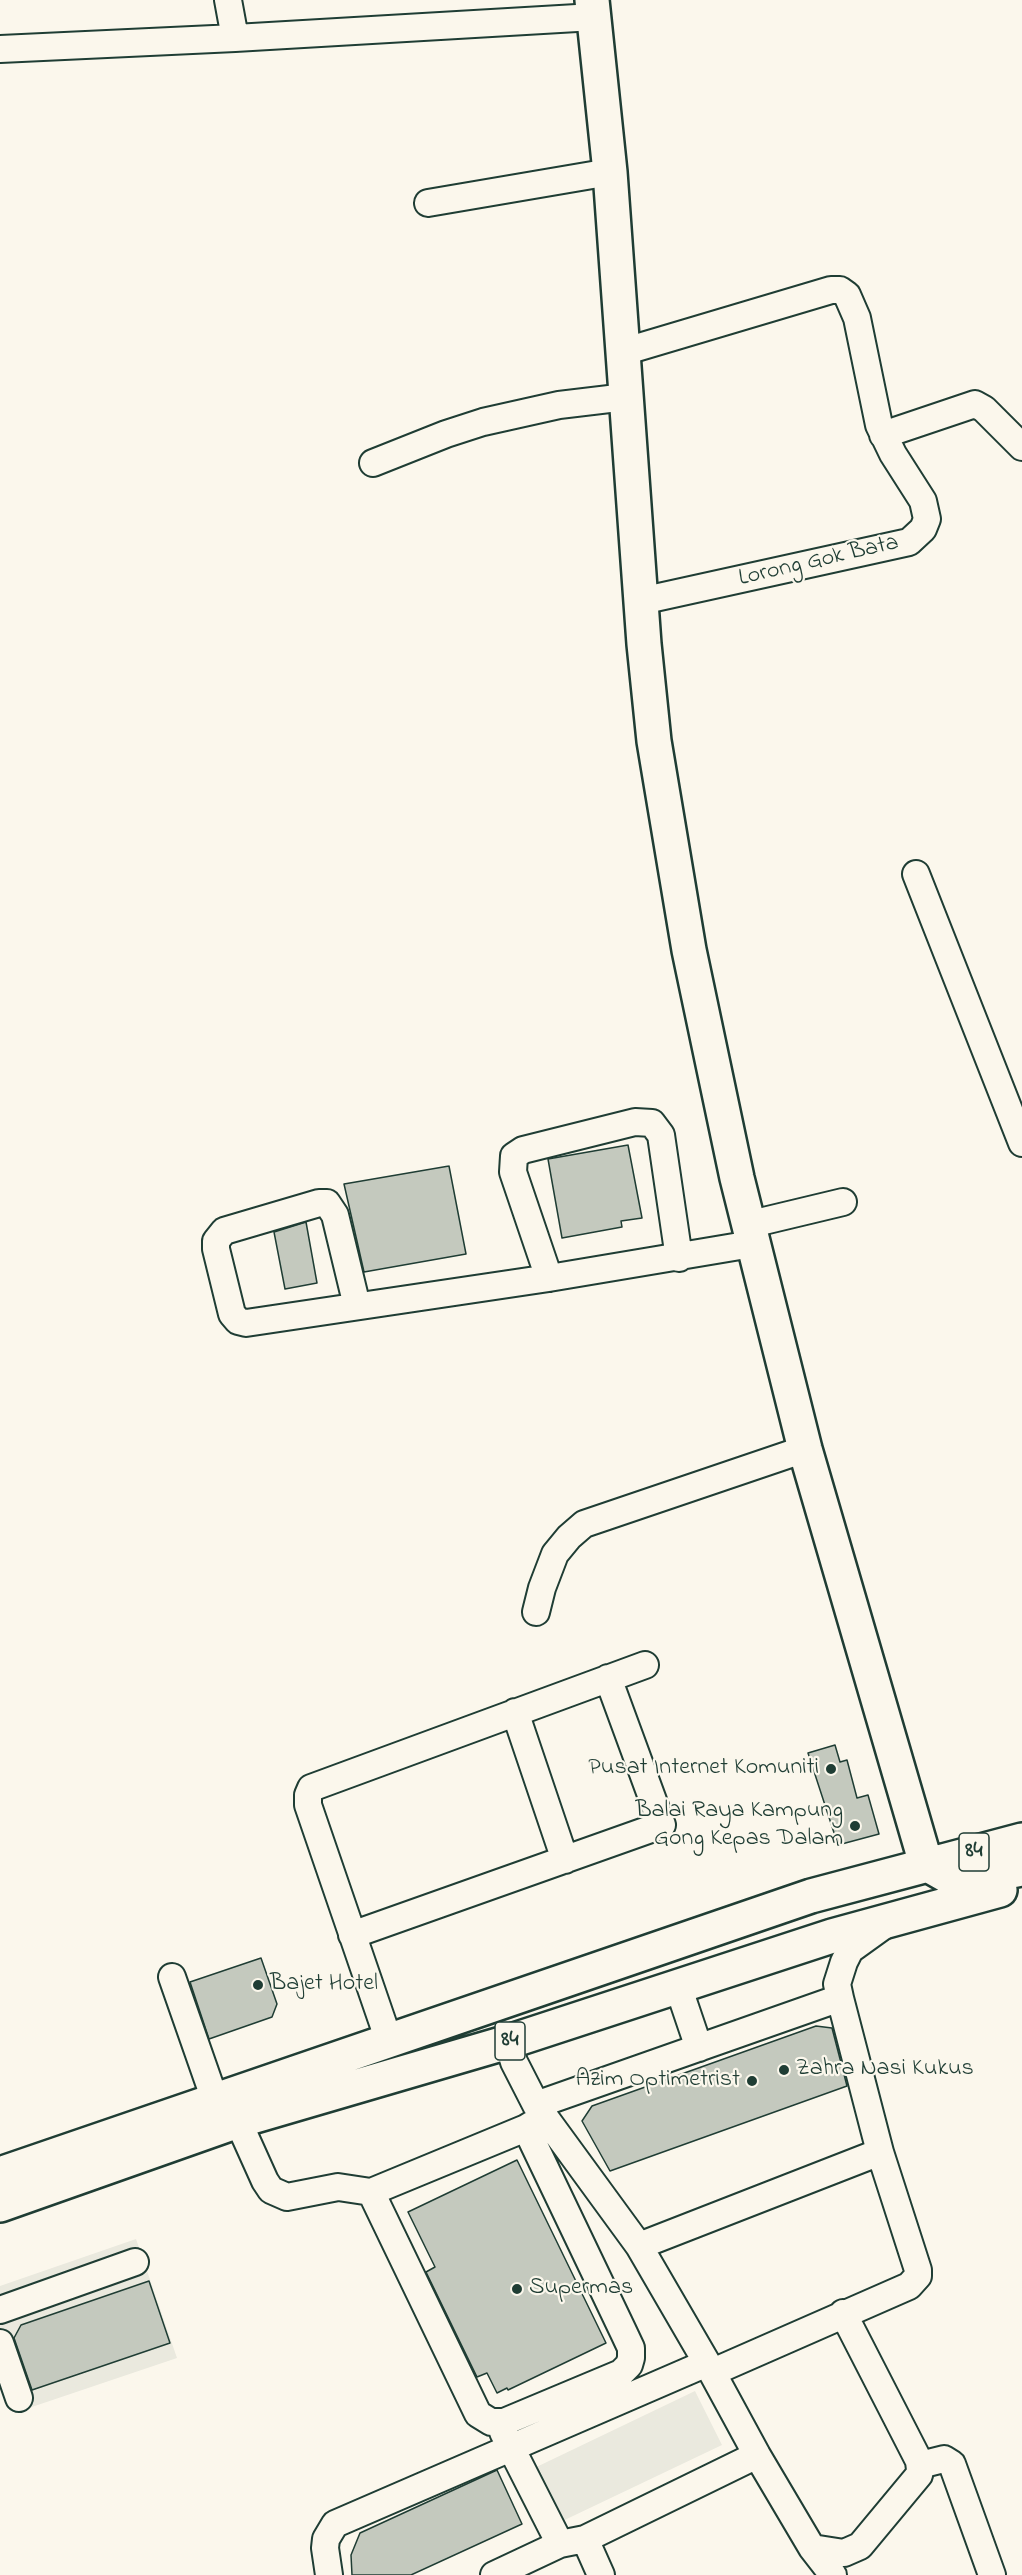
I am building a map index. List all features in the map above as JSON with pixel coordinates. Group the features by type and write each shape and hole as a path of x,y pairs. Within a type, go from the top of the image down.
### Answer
{"main road":[{"path":"593,8 610,172 641,601 654,741 675,872 711,1058 750,1234 805,1449 926,1864 949,1877 966,1880 1022,1869"},
{"name":"84","path":"0,2205 388,2041 811,1896 1022,1840"},
{"path":"740,1965 768,1942 872,1909 904,1892 916,1881 926,1864"},
{"name":"84","path":"0,2174 227,2111 508,2042 740,1965 894,1918 1022,1885"}],"street":[{"path":"228,0 235,38"},
{"path":"0,49 235,38 593,8"},
{"path":"428,203 610,172"},
{"name":"Lorong Gok Bata","path":"622,349 636,348 831,290 840,290 847,295 857,318 879,425 923,501 927,519 923,529 914,539 903,544 641,601"},
{"path":"373,463 483,422 560,405 626,397"},
{"path":"883,435 975,404 980,405 1022,447"},
{"path":"916,874 1022,1143"},
{"path":"549,1278 513,1172 514,1156 523,1150 635,1122 652,1123 662,1135 679,1258"},
{"path":"357,1306 335,1215 327,1203 318,1203 224,1231 216,1241 232,1314 238,1321 246,1323 679,1258 843,1202"},
{"path":"536,1612 555,1554 584,1524 805,1449"},
{"path":"388,2041 308,1805 311,1788 645,1665"},
{"path":"352,1935 662,1825 608,1678"},
{"path":"515,1712 565,1860"},
{"path":"329,2575 326,2539 335,2524 511,2448 909,2286 918,2276 880,2152 837,1984 839,1973 850,1950 894,1918"},
{"path":"172,1977 227,2111 265,2181 278,2195 286,2197 338,2187 370,2192 535,2117 699,2048 840,1998"},
{"path":"678,1986 699,2048"},
{"path":"370,2192 478,2414 484,2419 498,2423 621,2373 629,2365 631,2348 535,2117 508,2042"},
{"path":"535,2117 639,2246 710,2368 757,2455 812,2548 833,2575"},
{"path":"639,2246 880,2152"},
{"path":"0,2310 135,2262"},
{"path":"812,2548 844,2553 860,2546 919,2475 920,2465 843,2313"},
{"path":"0,2343 19,2398"},
{"path":"498,2423 560,2544"},
{"path":"494,2575 560,2544 585,2540 757,2455"},
{"path":"920,2465 944,2458 952,2464 992,2575"},
{"path":"585,2540 601,2575"}],"shaded area":[{"path":"136,2239 177,2358 17,2412 0,2363 0,2286"},
{"path":"695,2391 722,2445 552,2526 526,2472"}],"building":[{"path":"628,1145 642,1218 621,1221 622,1227 562,1238 548,1159"},
{"path":"449,1166 466,1254 364,1272 344,1184"},
{"path":"306,1222 317,1283 285,1289 274,1232"},
{"path":"835,1745 840,1762 847,1760 857,1798 868,1795 879,1834 838,1845 808,1753"},
{"path":"261,1958 277,2004 272,2017 209,2039 190,1982"},
{"path":"816,2026 832,2028 847,2086 610,2171 582,2121 592,2106"},
{"path":"517,2160 606,2343 508,2390 507,2388 497,2393 487,2373 477,2377 426,2272 435,2267 408,2212"},
{"path":"149,2281 170,2343 32,2390 14,2338 21,2325"},
{"path":"497,2470 522,2524 411,2575 352,2575 351,2555 360,2533"}],"place":[{"name":"Pusat Internet Komuniti","path":"831,1769"},
{"name":"Balai Raya Kampung Gong Kepas Dalam","path":"855,1826"},
{"name":"Bajet Hotel","path":"258,1985"},
{"name":"Zahra Nasi Kukus","path":"784,2070"},
{"name":"Azim Optimetrist","path":"752,2081"},
{"name":"Supermas","path":"517,2289"}]}
